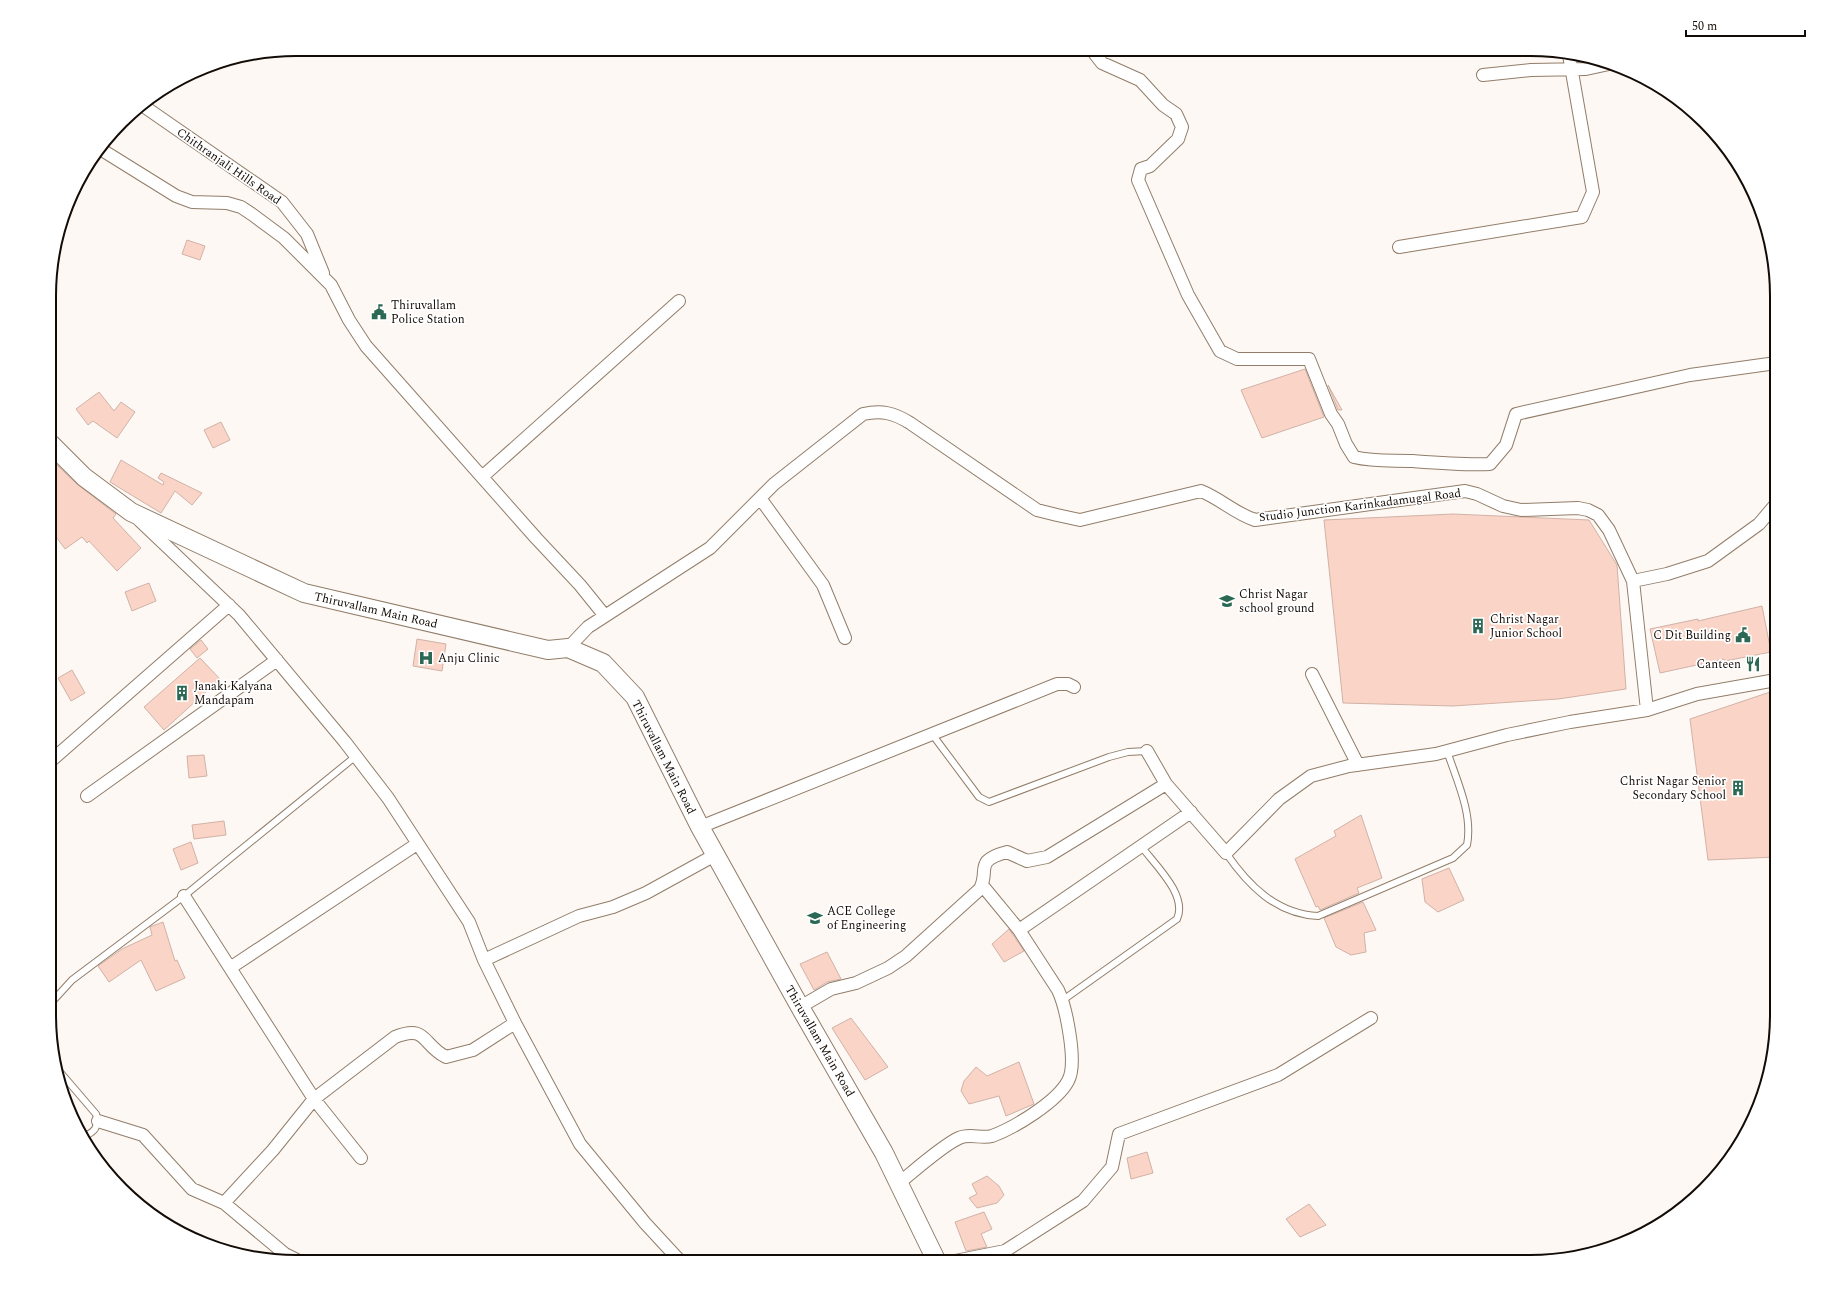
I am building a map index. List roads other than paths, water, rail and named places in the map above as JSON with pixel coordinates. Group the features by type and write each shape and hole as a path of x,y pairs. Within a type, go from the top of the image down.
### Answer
{"main road":[{"name":"Thiruvallam Main Road","path":"56,449 84,477 131,512 304,593 548,650 568,648 602,663 635,697 715,855 884,1153 934,1255"}],"street":[{"path":"1096,56 1102,63 1140,80 1164,105 1176,114 1182,127 1178,139 1150,166 1141,169 1138,180 1188,295 1220,351 1237,359 1309,359 1331,414 1338,424 1346,444 1354,457 1370,461 1490,464 1506,445 1516,414 1690,376 1770,364"},
{"path":"1400,247 1582,218 1593,192 1570,60"},
{"path":"1483,74 1586,69 1599,66"},
{"name":"Chithranjali Hills Road","path":"147,108 282,202 307,234 326,279"},
{"path":"105,152 176,196 192,202 227,203 241,207 284,238 331,285 349,320 366,346 482,477 580,584 605,616"},
{"path":"482,477 679,301"},
{"name":"Studio Junction Karinkadamugal Road","path":"568,648 588,627 710,548 774,484 863,414 877,411 894,414 1037,510 1080,520 1201,491 1211,495 1239,514 1254,520 1465,492 1477,494 1503,506 1521,510 1578,508 1593,513 1598,515 1609,530 1633,580 1647,710"},
{"path":"760,498 823,584 845,638"},
{"path":"1633,580 1667,574 1708,561 1759,524 1770,511"},
{"path":"131,512 240,615 356,756 388,798 469,922 484,960 515,1023 580,1144 645,1223 675,1255"},
{"path":"56,756 229,605"},
{"path":"87,796 277,660"},
{"path":"1312,674 1358,765"},
{"path":"1147,751 1166,784 1226,853 1279,799 1311,776 1358,765 1447,751 1521,732 1647,710 1697,694 1770,681"},
{"path":"700,827 1057,684 1068,684 1074,687"},
{"path":"800,1007 831,988 856,983 888,968 906,956 980,889 982,885 984,866 988,860 1007,852 1027,861 1048,858 1166,784"},
{"path":"1019,930 1191,812"},
{"path":"230,968 417,844"},
{"path":"484,960 579,916 613,907 646,893 715,855"},
{"path":"898,1183 960,1138 991,1136 1041,1108 1068,1082 1072,1063 1063,1000 1050,975 1019,930 982,885"},
{"path":"184,896 314,1099 361,1158"},
{"path":"985,1255 1005,1251 1083,1201 1112,1167 1119,1134 1278,1075 1371,1018"},
{"path":"224,1203 273,1150 314,1099 396,1037 407,1032 415,1032 423,1037 437,1053 446,1057 473,1050 515,1023"},
{"path":"98,1121 143,1135 192,1189 224,1203 286,1254"}],"lane":[{"path":"932,734 979,798 989,802 1109,757 1128,752 1147,751"},
{"path":"1226,853 1243,877 1259,892 1286,909 1306,915 1318,916 1453,858 1467,845 1469,826 1447,751"},
{"path":"56,998 72,980 184,896 356,756"},
{"path":"1063,1000 1177,919 1180,913 1176,893 1141,846"},
{"path":"64,1077 96,1114 98,1121 96,1129 88,1135"}],"place":[{"name":"Thiruvallam Police Station","path":"379,312"},
{"name":"Christ Nagar school ground","path":"1227,601"},
{"name":"Christ Nagar Junior School","path":"1478,626"},
{"name":"C Dit Building","path":"1743,635"},
{"name":"Anju Clinic","path":"426,658"},
{"name":"Canteen","path":"1753,664"},
{"name":"Janaki Kalyana Mandapam","path":"182,693"},
{"name":"Christ Nagar Senior Secondary School","path":"1738,788"},
{"name":"ACE College of Engineering","path":"815,918"}]}
